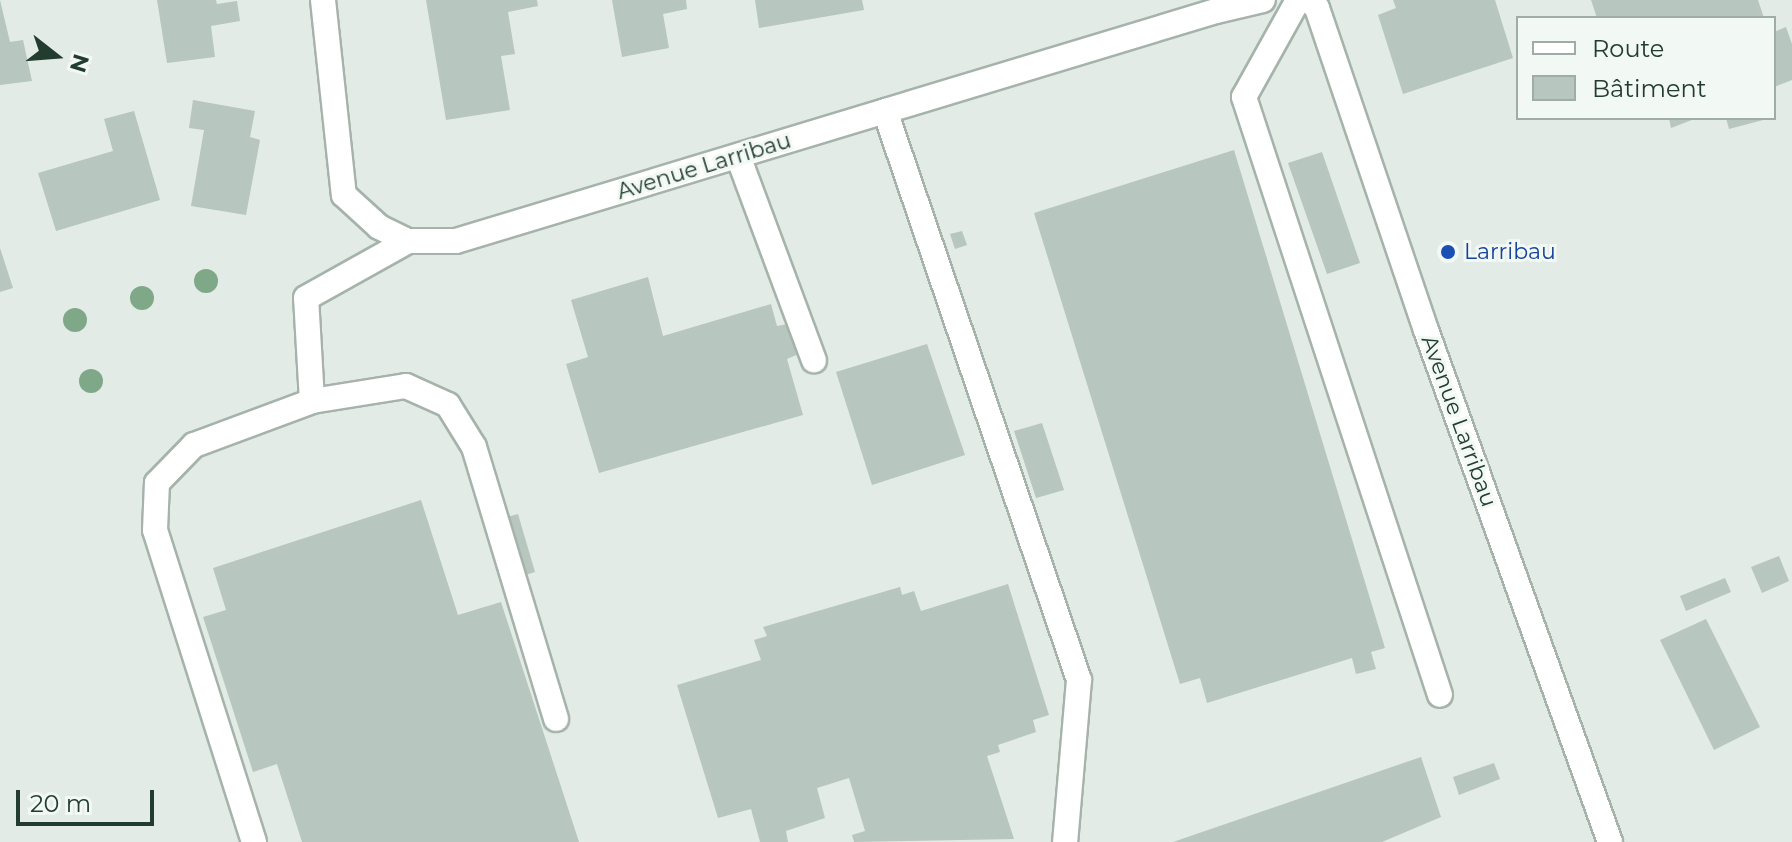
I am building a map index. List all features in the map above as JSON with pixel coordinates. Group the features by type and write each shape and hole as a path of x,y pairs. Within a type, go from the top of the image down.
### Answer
{"street":[{"name":"Avenue Larribau","path":"323,0 344,195 379,227 408,241 456,241 1263,0"},
{"path":"1169,26 1170,0"},
{"path":"1298,0 1244,97 1440,695"},
{"name":"Avenue Larribau","path":"1309,0 1317,8 1441,372 1610,842"},
{"path":"885,111 1079,680 1065,842"},
{"path":"738,156 814,360"},
{"path":"312,401 306,298 408,241"},
{"path":"254,842 155,530 157,483 194,445 312,401 406,386 448,405 474,447 556,719"}],"building":[{"path":"0,0 10,42 23,40 32,81 0,85"},
{"path":"157,0 216,0 217,4 237,1 240,21 211,26 215,57 167,63"},
{"path":"426,0 537,0 538,6 508,12 515,54 501,56 510,110 446,120"},
{"path":"612,0 686,0 687,9 663,14 669,48 622,57"},
{"path":"755,0 862,0 864,10 759,28"},
{"path":"1393,0 1495,0 1513,58 1403,94 1378,15 1396,8"},
{"path":"1591,0 1758,0 1763,16 1596,16"},
{"path":"1786,27 1792,44 1792,80 1776,86 1776,31"},
{"path":"193,100 255,111 250,137 260,140 246,215 191,206 204,130 189,128"},
{"path":"134,111 160,200 56,231 38,173 113,151 104,119"},
{"path":"1669,120 1692,120 1671,128"},
{"path":"1727,120 1763,120 1729,129"},
{"path":"1234,150 1385,648 1371,652 1376,669 1356,674 1352,658 1207,703 1200,678 1180,684 1034,213"},
{"path":"1322,152 1360,263 1327,274 1288,163"},
{"path":"962,231 967,245 955,249 950,234"},
{"path":"0,248 13,288 0,292"},
{"path":"648,277 663,336 771,304 777,326 793,323 801,353 787,359 803,415 599,473 566,364 588,357 571,300"},
{"path":"927,344 965,455 872,485 836,372"},
{"path":"1042,423 1064,490 1036,498 1014,431"},
{"path":"421,500 458,615 501,602 579,842 302,842 277,764 253,772 203,617 226,610 213,568"},
{"path":"518,514 535,572 522,576 503,518"},
{"path":"1779,556 1789,581 1762,593 1751,567"},
{"path":"1725,578 1731,592 1686,611 1680,596"},
{"path":"1008,584 1049,715 1033,720 1036,732 998,745 1000,752 987,756 1014,839 854,842 852,835 865,831 849,778 817,788 825,818 786,831 788,842 760,842 751,809 718,818 677,685 761,660 754,640 767,636 763,627 900,587 902,595 914,591 921,611"},
{"path":"1706,619 1760,727 1714,750 1660,640"},
{"path":"1421,757 1441,817 1382,842 1173,842"},
{"path":"1494,763 1500,779 1459,795 1453,777"}],"place":[{"name":"Larribau","path":"1448,252"}]}
